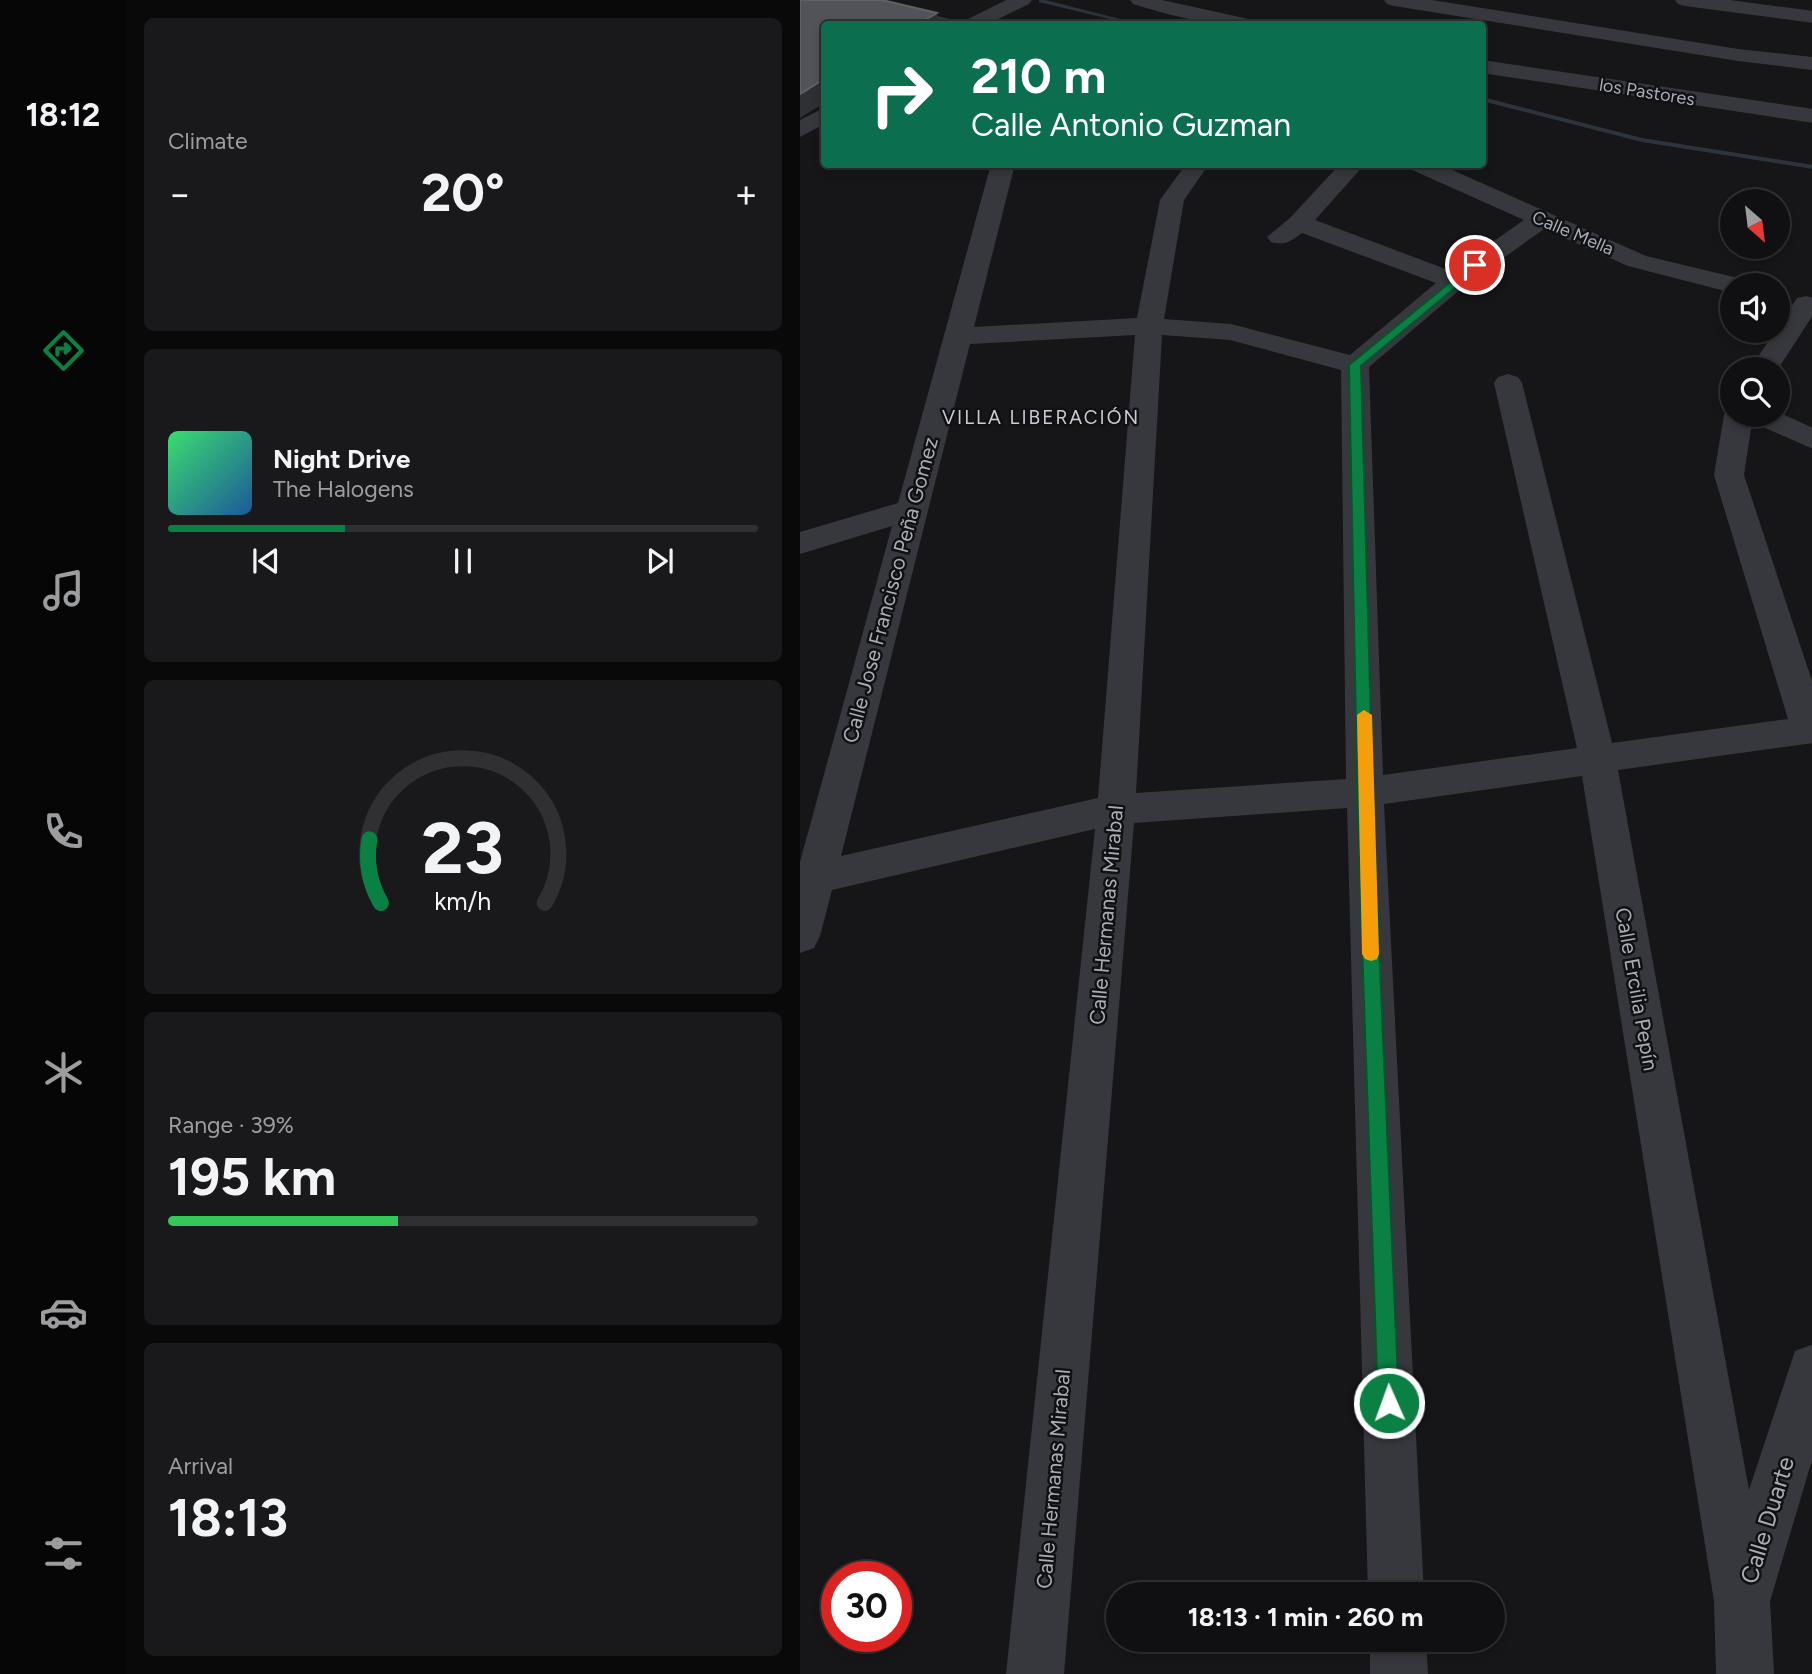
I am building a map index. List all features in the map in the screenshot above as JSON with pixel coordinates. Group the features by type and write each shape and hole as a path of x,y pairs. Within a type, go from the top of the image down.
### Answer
{"street":[{"path":"850,0 934,21"},
{"path":"998,18 1022,0"},
{"path":"1140,0 1185,13 1229,21"},
{"path":"1394,0 1739,55 1812,64"},
{"path":"1685,0 1812,17"},
{"name":"los Pastores","path":"1486,67 1812,116"},
{"path":"800,130 821,117"},
{"path":"800,149 821,136"},
{"name":"Calle Jose Francisco Peña Gomez","path":"800,936 808,879 911,510 1002,168"},
{"name":"Calle Hermanas Mirabal","path":"1035,1674 1116,809 1149,326 1172,200 1195,168"},
{"path":"1278,239 1299,223 1350,168"},
{"name":"Calle Mella","path":"1427,168 1637,261 1720,282"},
{"path":"1355,365 1454,281 1540,220"},
{"path":"1299,223 1454,281"},
{"path":"1772,357 1809,304 1790,300"},
{"path":"956,336 1149,326 1230,332 1355,365"},
{"path":"1355,365 1366,792 1396,1582"},
{"name":"Calle Ercilia Pepín","path":"1508,383 1598,759 1742,1601"},
{"path":"808,879 1116,809 1366,792 1810,729 1729,475 1737,427"},
{"path":"1785,427 1812,440"},
{"path":"800,543 911,510"},
{"name":"Calle Duarte","path":"1745,1674 1742,1601 1812,1369"},
{"path":"1398,1652 1399,1674"}],"building":[{"path":"800,0 882,0 937,13 923,21 821,21 821,81 800,94"}],"waterway":[{"path":"1041,1 1124,21"},
{"path":"1486,100 1642,140 1813,167"}],"slow traffic":[{"path":"1364,715 1371,954"}],"district":[{"name":"VILLA LIBERACIÓN","path":"1041,417"}],"route":[{"path":"1389,1403 1366,830 1355,365 1475,265"}]}
